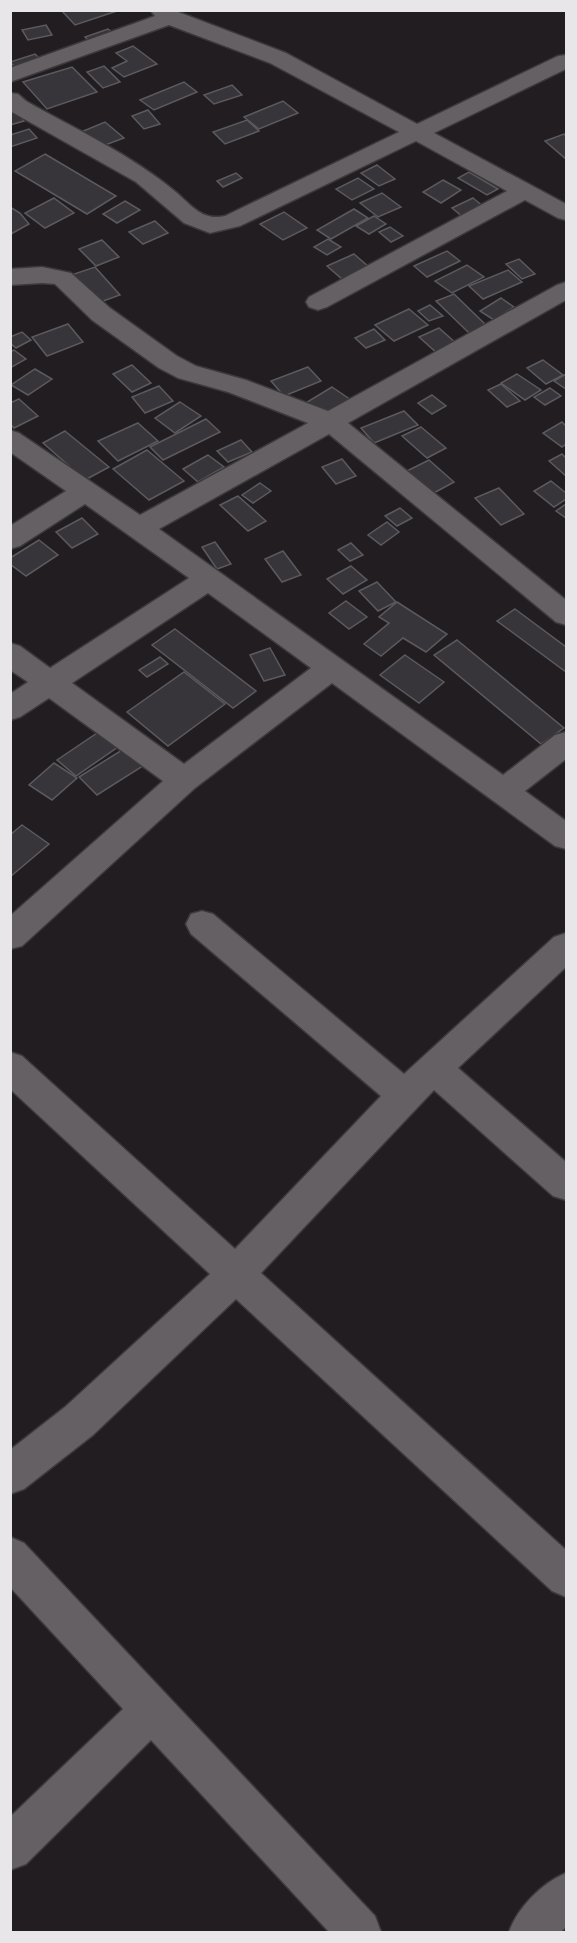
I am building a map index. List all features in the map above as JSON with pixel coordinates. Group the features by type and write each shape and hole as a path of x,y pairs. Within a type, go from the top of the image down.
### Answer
{"street":[{"path":"10,76 164,14 278,58 567,213"},
{"path":"10,99 18,106 144,177 192,218 210,226 232,221 567,61"},
{"path":"318,302 524,191"},
{"path":"10,277 42,275 62,278 101,314 168,362 187,372 237,386 331,422 567,615"},
{"path":"139,528 567,290"},
{"path":"10,439 139,528 567,837"},
{"path":"10,539 84,492"},
{"path":"10,709 208,579"},
{"path":"10,654 184,780"},
{"path":"10,936 184,780 330,668"},
{"path":"502,792 567,742"},
{"path":"202,924 405,1095"},
{"path":"10,1476 79,1421 237,1273 405,1095 567,947"},
{"path":"10,1067 567,1577"},
{"path":"434,1069 567,1184"},
{"path":"10,1557 153,1708 359,1932"},
{"path":"10,1848 153,1708"},
{"path":"531,1932 567,1895"}],"building":[{"path":"61,10 120,10 75,25"},
{"path":"46,25 52,35 28,40 22,30"},
{"path":"108,29 116,35 93,44 85,37"},
{"path":"133,46 157,64 124,77 112,68 127,61 116,53"},
{"path":"35,54 43,62 18,70 10,62"},
{"path":"104,66 120,82 103,88 87,72"},
{"path":"72,67 97,92 47,109 23,82"},
{"path":"184,82 197,92 154,110 140,100"},
{"path":"232,85 242,95 214,104 204,95"},
{"path":"283,101 298,113 259,129 244,117"},
{"path":"14,109 24,121 10,125 10,110"},
{"path":"148,110 160,124 144,129 132,116"},
{"path":"247,120 259,131 225,144 213,132"},
{"path":"105,122 124,138 100,147 81,132"},
{"path":"29,129 37,138 10,147 10,135"},
{"path":"564,134 566,136 566,159 545,141"},
{"path":"45,154 116,196 87,214 15,171"},
{"path":"377,165 395,179 379,186 361,173"},
{"path":"469,172 498,189 487,195 458,178"},
{"path":"236,173 242,178 223,187 217,181"},
{"path":"358,178 374,189 352,200 336,189"},
{"path":"443,180 461,190 441,203 423,192"},
{"path":"382,193 401,207 378,217 360,203"},
{"path":"54,198 74,213 45,228 25,213"},
{"path":"473,198 484,207 463,217 452,208"},
{"path":"125,201 140,210 117,223 103,214"},
{"path":"10,207 20,213 29,224 11,234"},
{"path":"354,209 368,218 331,239 317,230"},
{"path":"284,212 307,228 283,240 260,224"},
{"path":"374,216 386,224 369,234 356,226"},
{"path":"155,221 168,233 143,244 129,232"},
{"path":"390,227 403,236 391,242 379,232"},
{"path":"328,239 341,247 327,255 314,247"},
{"path":"102,240 119,257 96,266 79,249"},
{"path":"447,251 460,261 427,277 414,266"},
{"path":"354,254 369,267 342,279 327,266"},
{"path":"519,259 535,274 522,279 506,264"},
{"path":"467,265 484,277 452,293 435,281"},
{"path":"95,267 120,295 92,305 68,276"},
{"path":"508,270 522,282 483,299 469,286"},
{"path":"454,294 487,326 469,333 436,301"},
{"path":"501,298 514,307 494,320 480,311"},
{"path":"430,305 443,316 429,321 418,311"},
{"path":"409,309 428,325 394,341 375,325"},
{"path":"68,324 83,342 47,356 32,337"},
{"path":"439,328 457,344 437,353 419,337"},
{"path":"374,329 385,340 366,348 355,338"},
{"path":"22,332 31,340 16,348 10,343 10,337"},
{"path":"14,350 26,359 10,368 10,352"},
{"path":"543,360 563,375 546,384 527,368"},
{"path":"132,365 151,383 132,392 113,374"},
{"path":"308,367 321,381 284,396 271,381"},
{"path":"35,369 52,379 28,395 11,385"},
{"path":"517,374 541,390 525,400 501,383"},
{"path":"566,374 566,389 554,381"},
{"path":"501,384 520,401 507,407 488,390"},
{"path":"159,386 173,401 145,413 132,397"},
{"path":"332,387 351,400 318,420 299,407"},
{"path":"550,388 561,396 545,405 534,397"},
{"path":"432,395 446,406 432,414 418,403"},
{"path":"19,399 38,416 14,428 10,424 10,403"},
{"path":"180,402 201,416 175,433 155,418"},
{"path":"404,411 418,425 374,443 361,428"},
{"path":"206,419 220,432 163,460 150,447"},
{"path":"562,422 566,426 566,444 562,447 543,433"},
{"path":"138,423 158,441 118,461 98,441"},
{"path":"421,427 446,448 427,458 402,436"},
{"path":"65,431 109,467 85,480 43,443"},
{"path":"241,440 252,452 228,462 217,451"},
{"path":"147,450 184,481 149,500 113,469"},
{"path":"562,454 566,458 566,476 549,461"},
{"path":"208,455 224,467 198,482 183,469"},
{"path":"342,459 356,476 336,484 322,467"},
{"path":"429,460 454,482 432,494 407,471"},
{"path":"551,481 566,493 566,499 554,507 534,491"},
{"path":"260,483 271,491 253,503 242,495"},
{"path":"499,488 524,514 501,525 475,498"},
{"path":"238,496 266,521 248,531 220,505"},
{"path":"566,504 566,518 556,511"},
{"path":"400,508 412,518 397,526 385,516"},
{"path":"82,518 98,534 72,548 56,532"},
{"path":"387,522 399,532 381,545 368,535"},
{"path":"39,540 58,555 26,576 10,564 10,558"},
{"path":"215,542 231,564 217,569 202,547"},
{"path":"351,543 363,555 350,561 338,550"},
{"path":"283,551 301,575 282,582 265,559"},
{"path":"351,566 367,580 343,594 327,579"},
{"path":"377,582 396,602 378,611 359,591"},
{"path":"346,601 367,617 349,629 329,613"},
{"path":"397,602 447,634 426,652 403,638 381,656 364,644 389,623 379,617"},
{"path":"515,609 566,647 566,672 497,621"},
{"path":"175,629 256,691 233,708 152,645"},
{"path":"457,640 564,728 541,744 434,655"},
{"path":"270,648 285,675 264,681 250,655"},
{"path":"405,655 444,682 419,703 380,675"},
{"path":"160,657 168,664 147,677 139,670"},
{"path":"184,672 225,704 168,746 127,712"},
{"path":"115,721 134,736 76,776 57,760"},
{"path":"138,740 157,757 97,795 79,777"},
{"path":"54,763 77,778 52,800 29,785"},
{"path":"22,825 49,844 10,877 10,835"}]}
